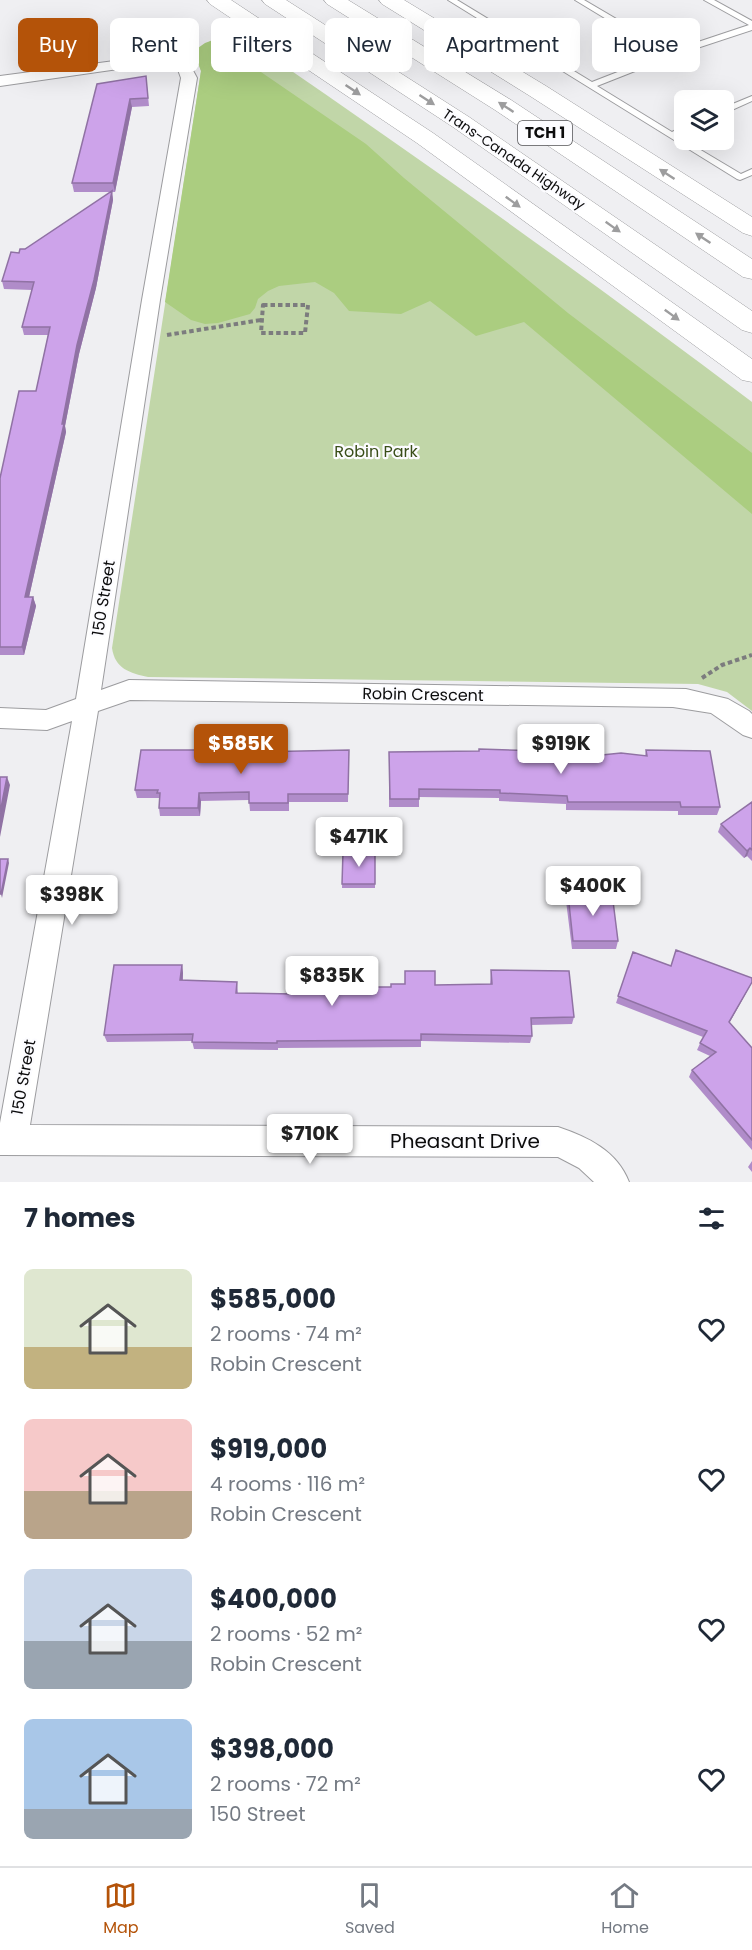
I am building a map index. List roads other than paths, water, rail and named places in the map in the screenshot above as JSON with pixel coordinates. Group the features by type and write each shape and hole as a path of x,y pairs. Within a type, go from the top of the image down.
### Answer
{"highway":[{"path":"217,0 424,138 752,373"},
{"name":"Trans-Canada Highway","path":"272,0 462,122 752,324"},
{"name":"TCH 1","path":"334,0 503,105 752,271"},
{"path":"389,0 538,91 752,228"}],"street":[{"name":"150 Street","path":"0,81 138,61 177,61 187,68 189,78 149,311 87,705 6,1140"},
{"name":"Robin Crescent","path":"0,718 47,720 129,690 687,697 705,699 722,705 752,728"},
{"name":"Pheasant Drive","path":"6,1140 558,1142 578,1148 594,1159 614,1182"}],"lane":[{"path":"452,0 752,185"},
{"path":"579,0 609,18"},
{"path":"708,0 752,26"},
{"path":"700,44 752,26"},
{"path":"592,85 625,72"},
{"path":"734,106 752,98"},
{"path":"740,177 752,172"}],"park label":[{"name":"Robin Park","path":"376,451"}]}
